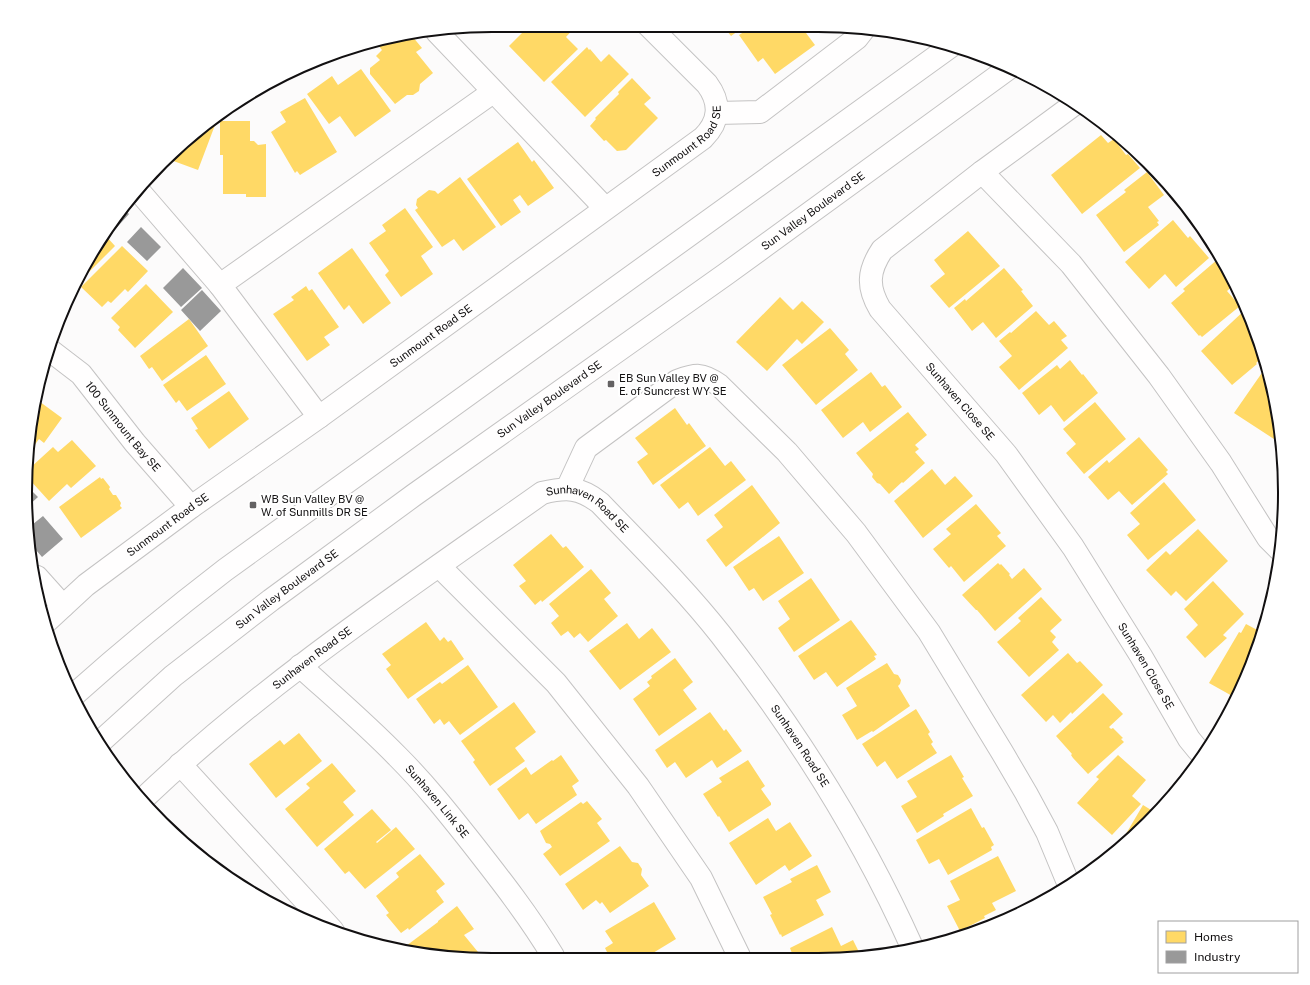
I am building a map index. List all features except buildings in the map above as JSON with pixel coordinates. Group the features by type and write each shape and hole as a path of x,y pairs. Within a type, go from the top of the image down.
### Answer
{"street":[{"name":"Sunmount Road SE","path":"50,618 86,585 191,507 319,417 703,138 710,131 715,122 717,113 713,92 707,84 655,32"},
{"path":"717,113 760,112 860,34"},
{"path":"440,35 605,208"},
{"path":"77,692 181,604 225,570 945,50"},
{"name":"Sun Valley Boulevard SE","path":"104,739 173,676 271,600 414,495 726,274 1004,72"},
{"path":"220,285 493,92"},
{"name":"Sunhaven Close SE","path":"1070,108 982,172 882,250 876,259 871,274 871,290 880,310 1010,460 1073,547 1141,656 1189,739 1198,750"},
{"path":"982,172 1076,271 1158,376 1221,463 1268,538 1275,544"},
{"path":"142,194 220,285 319,417"},
{"name":"100 Sunmount Bay SE","path":"54,353 81,374 135,443 191,507"},
{"path":"567,489 586,448 677,380 692,375 708,378 719,385 788,452 856,533 929,632 1026,793 1047,832 1067,879"},
{"name":"Sunhaven Road SE","path":"146,796 180,764 246,708 300,666 542,493 567,489 580,491 591,496 600,504 676,583 720,635 808,756 861,844 910,943"},
{"path":"439,566 556,684 638,786 701,878 738,953"},
{"path":"41,581 63,606"},
{"name":"Sunhaven Link SE","path":"300,666 342,703 399,758 440,803 499,877 551,953"},
{"path":"180,764 324,921"}],"place":[{"name":"EB Sun Valley BV @ E. of Suncrest WY SE","path":"611,384"},
{"name":"WB Sun Valley BV @ W. of Sunmills DR SE","path":"253,505"}]}
